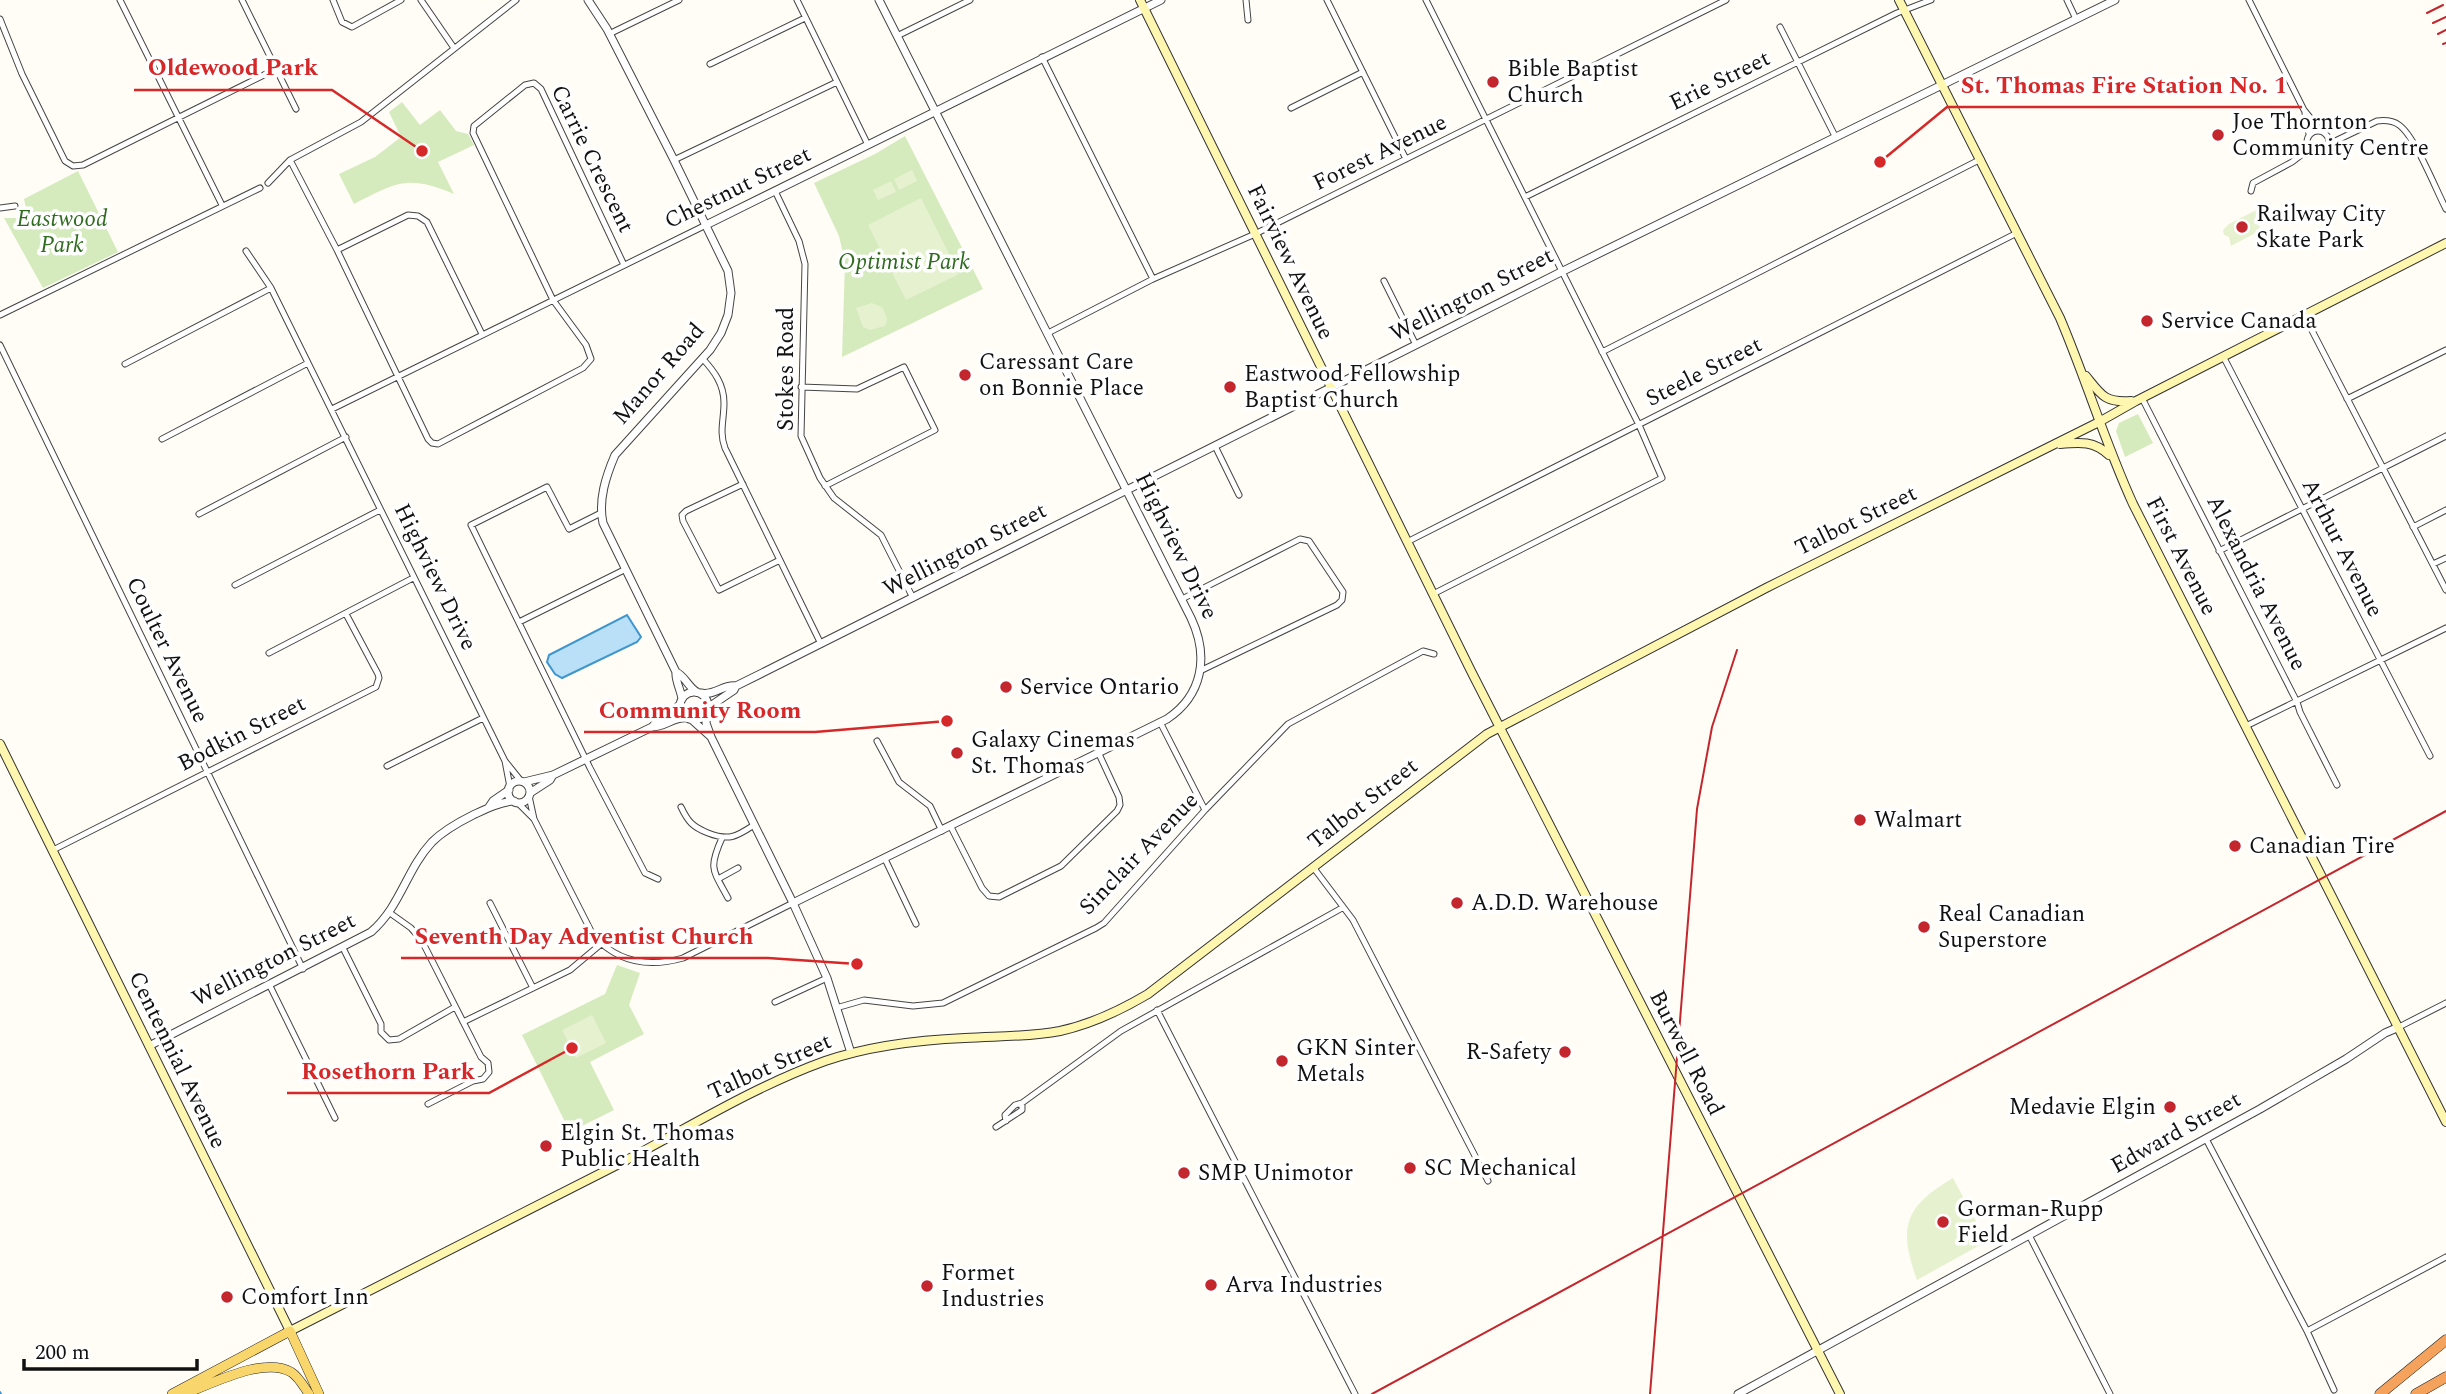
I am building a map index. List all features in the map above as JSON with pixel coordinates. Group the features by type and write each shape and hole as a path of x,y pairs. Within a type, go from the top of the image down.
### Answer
{"highway":[{"path":"2380,1394 2446,1340"},
{"path":"2416,1394 2446,1377"}],"main road":[{"name":"First Avenue","path":"1899,0 2060,318 2112,457 2133,503 2446,1122"},
{"name":"Fairview Avenue","path":"1142,4 1330,389 1500,728"},
{"name":"Talbot Street","path":"290,1331 624,1161 746,1095 805,1068 851,1053 910,1042 1019,1036 1062,1030 1085,1024 1128,1006 1148,994 1470,746 1500,728 1757,593 2099,422 2139,399 2446,243"},
{"path":"2081,371 2104,398 2115,402 2139,399"},
{"path":"2054,444 2080,442 2098,445 2112,457"},
{"name":"Burwell Road","path":"1500,728 1840,1394"},
{"name":"Centennial Avenue","path":"0,744 319,1394"},
{"path":"172,1394 290,1331"},
{"path":"184,1394 260,1366 273,1366 292,1372 309,1394"}],"street":[{"path":"120,0 222,205"},
{"path":"242,0 296,109"},
{"path":"333,0 342,22 352,27 401,0"},
{"path":"421,0 454,48"},
{"name":"Manor Road","path":"588,0 609,34 706,225 728,271 731,293 728,315 721,333 615,455 602,496 601,513"},
{"path":"609,34 679,0"},
{"path":"797,0 869,145"},
{"name":"Highview Drive","path":"879,0 1182,599 1199,638 1202,670"},
{"path":"897,36 970,0"},
{"name":"Chestnut Street","path":"332,409 869,145 1142,4 1161,0"},
{"path":"1245,0 1248,20"},
{"path":"1327,0 1406,159"},
{"path":"1426,0 1639,425 1662,478 1433,594"},
{"name":"Forest Avenue","path":"1048,333 1153,279 1255,234 1726,0"},
{"name":"Erie Street","path":"1525,197 1904,10 1931,0"},
{"path":"2067,0 2076,19"},
{"name":"Wellington Street","path":"708,710 736,686 1562,271 2115,0"},
{"path":"2249,0 2304,110 2327,135 2347,135"},
{"path":"268,183 290,160 361,121 512,1"},
{"path":"710,64 806,18"},
{"path":"0,19 22,74 65,161 73,166 83,165 276,69"},
{"path":"1780,27 1835,136"},
{"path":"1042,57 1153,279"},
{"path":"1291,108 1363,72"},
{"path":"674,160 837,82"},
{"name":"Carrie Crescent","path":"553,300 472,129 525,85 534,83 541,89 624,265"},
{"path":"2304,110 2309,135 2306,142 2309,149 2319,153 2327,149 2329,144 2377,121 2386,120 2398,124 2410,138 2446,209"},
{"path":"2309,135 2321,131"},
{"path":"2327,135 2329,144"},
{"path":"2251,191 2253,183 2292,162 2309,149"},
{"path":"1602,352 1981,159"},
{"path":"290,160 432,443 438,443 588,364 591,359 590,352 553,300"},
{"path":"0,315 260,188"},
{"name":"Stokes Road","path":"775,191 799,241 805,264 801,436 825,486 834,498 881,536 913,598"},
{"path":"0,208 15,206"},
{"path":"337,250 408,215 418,216 426,222 482,334"},
{"name":"Steele Street","path":"1407,542 2017,233"},
{"name":"Highview Drive","path":"246,251 271,288 505,761 522,781"},
{"path":"1384,281 1416,345"},
{"path":"125,365 271,288"},
{"path":"2304,315 2446,590"},
{"name":"Coulter Avenue","path":"0,345 303,969"},
{"path":"2347,399 2446,350"},
{"name":"Arthur Avenue","path":"2223,356 2430,756"},
{"path":"702,358 722,386 722,440 821,644"},
{"path":"162,439 308,363"},
{"path":"801,387 857,389 904,367 935,430 825,486"},
{"name":"Alexandria Avenue","path":"2139,399 2297,702 2337,785"},
{"path":"2219,551 2446,436"},
{"path":"200,514 346,437"},
{"path":"1215,446 1239,495"},
{"path":"743,484 686,511 682,515 683,521 719,590 780,560"},
{"path":"658,879 645,873 586,760 471,525 547,487 569,529 601,513 603,523 677,672 688,686 707,700 706,723 711,737 827,978 851,1053"},
{"path":"235,585 380,510"},
{"path":"2413,527 2446,510"},
{"path":"522,781 529,786 534,818 587,924 601,944 631,961 666,963 683,958 951,827 1173,715 1193,693 1202,670 1340,604 1343,593 1309,541 1300,538 1182,599"},
{"path":"2433,564 2446,558"},
{"path":"519,622 626,569"},
{"path":"269,653 413,578"},
{"name":"Bodkin Street","path":"52,850 376,687 378,674 346,614"},
{"path":"2246,726 2446,628"},
{"name":"Sinclair Avenue","path":"836,1008 864,1000 913,1006 943,1003 1096,928 1104,923 1205,810 1294,720 1423,651 1433,654"},
{"path":"677,672 675,678 681,690 682,712 711,737"},
{"name":"Wellington Street","path":"699,693 713,694 731,685 736,686"},
{"path":"534,818 510,796 509,788 514,782 554,775 586,760 652,727 674,711 688,693 699,693"},
{"path":"652,727 677,718 701,718 708,710"},
{"path":"387,766 483,718"},
{"path":"1160,722 1205,810"},
{"path":"877,741 899,782 930,806 942,831"},
{"path":"951,827 982,888 989,896 999,897 1058,869 1120,805 1119,797 1099,754"},
{"name":"Highview Drive","path":"505,761 509,788"},
{"path":"516,801 524,801 554,775"},
{"name":"Wellington Street","path":"489,807 509,788"},
{"name":"Wellington Street","path":"149,1046 371,932 390,913 432,842 457,823 489,807 516,801"},
{"path":"681,807 691,825 722,838 727,839 754,825"},
{"path":"722,838 713,862 713,870 728,898"},
{"path":"885,859 916,924"},
{"path":"1313,867 1353,920 1488,1181"},
{"path":"718,879 738,869"},
{"path":"490,903 533,988"},
{"path":"996,1127 1022,1110 1022,1104 1096,1047 1157,1010 1342,908"},
{"path":"390,913 417,932 481,1057 488,1063 489,1072 483,1079 473,1081 428,1104"},
{"path":"463,1022 570,970 601,944"},
{"path":"343,948 381,1024 381,1032 389,1040 399,1039 456,1007"},
{"path":"775,1002 827,978"},
{"path":"270,986 335,1118"},
{"name":"Edward Street","path":"1738,1394 2206,1139 2399,1027 2446,1003"},
{"path":"1157,1010 1354,1394"},
{"path":"2206,1139 2307,1331 2334,1391"},
{"path":"2029,1235 2110,1394"},
{"path":"2307,1331 2446,1257"}],"green space":[{"path":"402,102 420,125 440,110 456,131 468,134 474,145 438,162 454,194 424,184 402,184 354,204 339,174 375,157 401,137 389,112"},
{"name":"Optimist Park","path":"905,136 983,289 842,357 845,262 839,236 814,183 875,154"},
{"path":"912,170 917,181 899,190 894,179"},
{"name":"Eastwood Park","path":"78,171 118,252 43,288 4,218 20,218 26,208 24,199"},
{"path":"891,181 896,192 878,200 873,190"},
{"path":"921,198 959,274 906,300 868,225"},
{"name":"Railway City Skate Park","path":"2270,203 2274,212 2258,224 2261,230 2231,246 2229,237 2224,235 2223,230 2229,224"},
{"path":"872,303 883,308 887,320 885,326 870,330 863,327 856,308"},
{"path":"2138,414 2153,443 2125,457 2116,431 2119,423"},
{"path":"617,965 640,973 629,1005 644,1034 590,1062 614,1110 570,1132 522,1035 605,994"},
{"path":"592,1015 606,1043 576,1058 562,1030"},
{"name":"Gorman-Rupp Field","path":"1953,1178 1985,1238 1982,1244 1917,1280 1908,1246 1910,1220 1924,1199"}],"water":[{"path":"627,615 641,637 637,642 562,678 555,674 547,662 549,655"}],"railway":[{"path":"2427,13 2443,5"},
{"path":"2433,23 2446,17"},
{"path":"2438,34 2446,30"},
{"path":"1650,1394 1697,809 1712,727 1737,650"},
{"path":"1372,1394 2446,811"}],"place":[{"name":"Bible Baptist Church","path":"1493,82"},
{"name":"Joe Thornton Community Centre","path":"2218,135"},
{"name":"Oldewood Park","path":"422,151"},
{"name":"St. Thomas Fire Station No. 1","path":"1880,162"},
{"name":"Railway City Skate Park","path":"2242,227"},
{"name":"Service Canada","path":"2147,321"},
{"name":"Caressant Care on Bonnie Place","path":"965,375"},
{"name":"Eastwood Fellowship Baptist Church","path":"1230,387"},
{"name":"Service Ontario","path":"1006,687"},
{"name":"Community Room","path":"947,721"},
{"name":"Galaxy Cinemas St. Thomas","path":"957,753"},
{"name":"Walmart","path":"1860,820"},
{"name":"Canadian Tire","path":"2235,846"},
{"name":"A.D.D. Warehouse","path":"1457,903"},
{"name":"Real Canadian Superstore","path":"1924,927"},
{"name":"Seventh Day Adventist Church","path":"857,964"},
{"name":"Rosethorn Park","path":"572,1048"},
{"name":"R-Safety","path":"1565,1052"},
{"name":"GKN Sinter Metals","path":"1282,1061"},
{"name":"Medavie Elgin","path":"2170,1107"},
{"name":"Elgin St. Thomas Public Health","path":"546,1146"},
{"name":"SC Mechanical","path":"1410,1168"},
{"name":"SMP Unimotor","path":"1184,1173"},
{"name":"Gorman-Rupp Field","path":"1943,1222"},
{"name":"Arva Industries","path":"1211,1285"},
{"name":"Formet Industries","path":"927,1286"},
{"name":"Comfort Inn","path":"227,1297"}]}
